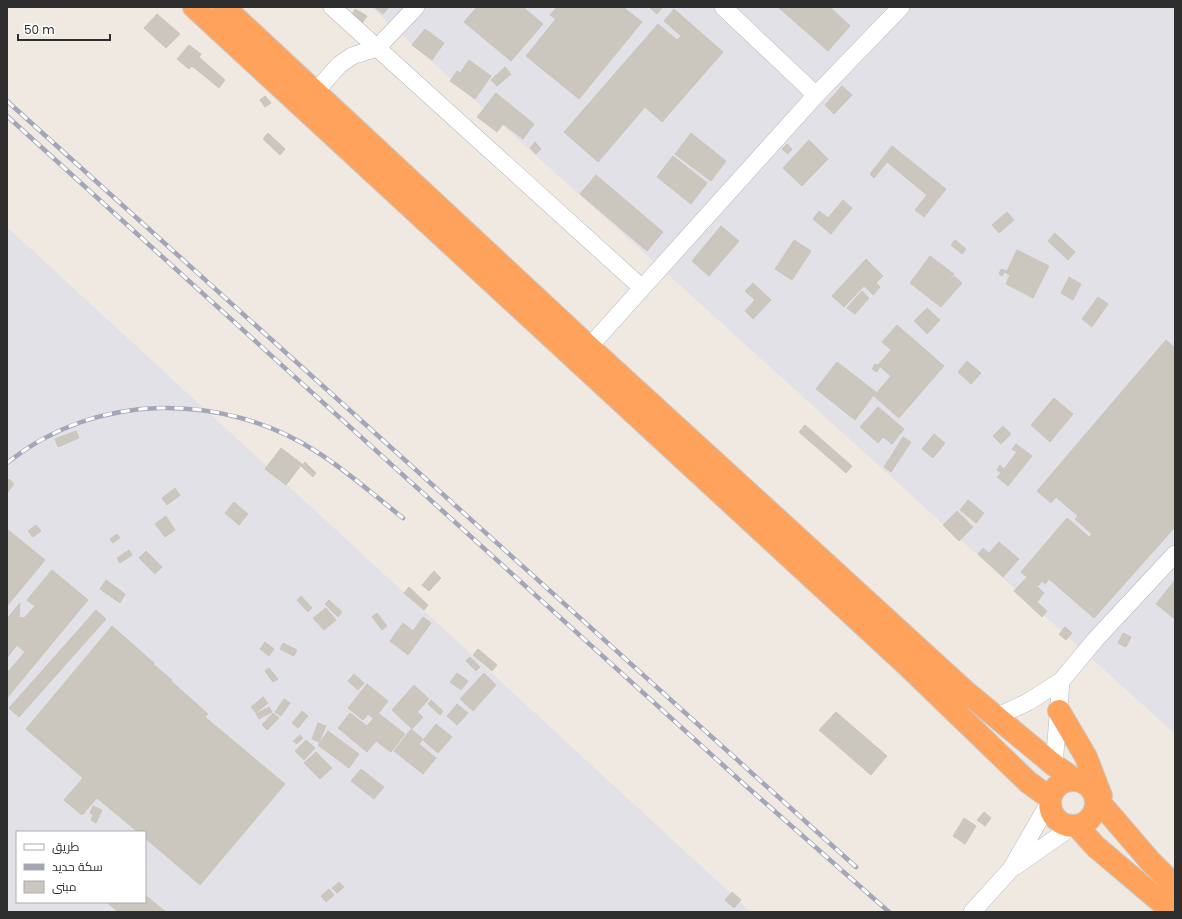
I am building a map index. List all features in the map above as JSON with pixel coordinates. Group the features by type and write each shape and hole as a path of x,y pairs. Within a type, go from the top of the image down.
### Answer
{"highway":[{"path":"194,7 904,662 1028,782 1050,800"},
{"path":"224,7 316,91 589,347 966,692 1054,765 1074,779 1088,784 1102,804 1150,861 1175,886"},
{"path":"1059,711 1086,757 1102,804"},
{"path":"1074,779 1061,782 1052,792 1050,800 1051,811 1056,819 1064,824 1075,826 1096,847 1173,912"},
{"path":"1075,826 1090,818 1096,804 1102,804"}],"street":[{"path":"332,7 642,288"},
{"path":"316,91 339,65 352,56 377,48 416,7"},
{"path":"723,7 816,95"},
{"path":"589,347 816,95 901,7"},
{"path":"996,717 1028,702 1061,681 1095,640 1175,554"},
{"path":"1054,765 1061,681"},
{"path":"972,912 1011,869 1050,800"},
{"path":"1011,869 1075,826"}],"shaded area":[{"path":"371,7 1175,7 1175,734 674,280"},
{"path":"7,227 751,912 7,912"}],"building":[{"path":"374,7 389,7 383,14"},
{"path":"477,7 523,7 543,24 511,61 464,22"},
{"path":"557,7 623,7 642,22 579,99 526,56 556,19 550,15"},
{"path":"649,7 663,7 657,14"},
{"path":"778,7 830,7 850,26 828,51"},
{"path":"355,9 367,16 362,23 351,17"},
{"path":"674,9 723,52 662,122 645,107 598,162 564,132 658,24 677,40 681,36 664,21"},
{"path":"157,14 180,34 166,48 144,28"},
{"path":"425,29 444,43 432,60 412,45"},
{"path":"189,45 201,54 199,57 225,80 219,88 192,66 189,69 177,59"},
{"path":"469,60 491,76 475,99 450,81 457,71 460,73"},
{"path":"505,67 511,74 497,86 491,80"},
{"path":"842,86 852,95 834,114 825,105"},
{"path":"496,93 534,124 523,139 503,124 497,132 477,117"},
{"path":"265,96 271,103 265,107 260,100"},
{"path":"268,133 285,149 280,155 263,139"},
{"path":"691,133 726,161 711,181 675,154"},
{"path":"809,140 828,159 802,186 783,168"},
{"path":"535,142 541,149 536,154 530,148"},
{"path":"787,144 792,149 788,154 782,149"},
{"path":"892,146 946,189 924,217 915,210 927,195 887,162 874,178 870,174"},
{"path":"673,156 707,183 691,204 657,177"},
{"path":"596,175 663,232 647,251 580,194"},
{"path":"843,200 852,208 831,234 813,219 819,211 828,218"},
{"path":"1007,212 1014,220 999,233 992,225"},
{"path":"721,226 739,241 709,276 692,261"},
{"path":"1055,233 1075,252 1068,260 1048,241"},
{"path":"794,240 811,251 792,280 775,269"},
{"path":"955,240 966,249 962,254 951,245"},
{"path":"1017,250 1049,266 1033,298 1006,284 1010,275 1004,272 1002,276 999,274 1001,269 1007,271"},
{"path":"930,256 954,274 933,301 910,283"},
{"path":"866,259 883,276 876,283 880,287 873,295 864,286 844,307 832,296"},
{"path":"954,276 962,283 941,307 933,301"},
{"path":"1069,277 1081,284 1073,300 1061,293"},
{"path":"753,283 771,300 753,319 745,311 755,300 745,291"},
{"path":"862,291 869,298 855,314 847,308"},
{"path":"1098,297 1108,304 1092,327 1082,319"},
{"path":"927,308 940,320 927,334 914,321"},
{"path":"897,325 944,366 899,418 874,396 891,376 878,365 891,350 882,342"},
{"path":"1166,340 1175,348 1175,527 1094,618 1049,579 1045,584 1042,581 1038,586 1021,572 1067,518 1089,537 1092,534 1075,519 1078,516 1056,497 1051,503 1037,491"},
{"path":"967,361 981,373 971,384 958,372"},
{"path":"837,362 876,392 855,420 816,389"},
{"path":"875,364 880,366 877,372 872,369"},
{"path":"1054,398 1073,414 1050,442 1031,425"},
{"path":"878,407 904,429 892,444 883,437 878,443 860,427"},
{"path":"805,425 852,466 846,473 799,432"},
{"path":"1003,426 1011,434 1001,444 993,436"},
{"path":"76,431 79,438 58,447 55,439"},
{"path":"934,434 945,443 933,458 922,449"},
{"path":"903,437 911,442 891,472 884,467"},
{"path":"1016,444 1032,456 1008,486 997,477 1001,473 997,470 1000,465 1004,469 1017,452 1012,449"},
{"path":"281,448 302,464 286,485 265,469"},
{"path":"305,462 316,473 313,477 301,466"},
{"path":"9,479 14,484 7,493 7,481"},
{"path":"175,488 180,495 167,505 162,498"},
{"path":"968,500 984,513 976,523 960,510"},
{"path":"234,502 248,514 239,525 225,513"},
{"path":"957,511 973,527 959,541 943,525"},
{"path":"166,516 175,530 165,537 155,524"},
{"path":"36,525 41,531 33,537 28,531"},
{"path":"7,529 45,560 7,606"},
{"path":"117,534 120,538 113,543 110,539"},
{"path":"999,542 1019,559 1003,577 978,554 983,548 989,553"},
{"path":"129,550 132,555 120,563 117,558"},
{"path":"146,551 162,567 155,574 139,558"},
{"path":"52,570 88,600 7,698 7,673 25,652 17,645 7,658 7,619 20,603 19,617 24,618 35,606 27,600"},
{"path":"434,571 441,578 429,591 422,585"},
{"path":"1027,577 1044,593 1037,602 1047,611 1042,617 1014,591"},
{"path":"106,580 125,594 120,603 100,589"},
{"path":"1175,580 1175,619 1156,604"},
{"path":"409,587 428,605 424,610 404,593"},
{"path":"301,596 312,608 308,612 297,600"},
{"path":"329,600 342,612 338,617 325,604"},
{"path":"326,608 336,620 324,630 313,618"},
{"path":"96,610 106,619 19,717 9,708"},
{"path":"377,613 387,626 382,630 372,617"},
{"path":"423,617 431,623 408,655 390,641 403,623 413,631"},
{"path":"112,626 208,714 205,717 285,784 200,885 146,839 146,831 137,831 97,798 82,815 64,800 83,778 26,729"},
{"path":"1065,627 1072,633 1066,640 1059,634"},
{"path":"1123,633 1131,637 1126,647 1118,643"},
{"path":"265,642 274,649 269,656 260,649"},
{"path":"283,643 297,650 294,656 280,649"},
{"path":"478,649 497,665 492,671 473,655"},
{"path":"470,657 480,667 476,671 466,661"},
{"path":"269,668 278,679 273,682 265,671"},
{"path":"457,673 468,681 461,690 450,682"},
{"path":"484,673 496,685 473,711 460,699"},
{"path":"354,674 364,683 358,690 348,681"},
{"path":"367,684 388,701 374,719 368,714 363,720 348,708"},
{"path":"414,685 429,699 417,712 423,717 412,729 392,710"},
{"path":"263,697 268,703 256,713 251,707"},
{"path":"284,699 290,703 281,716 275,712"},
{"path":"431,700 443,711 440,715 428,704"},
{"path":"457,704 468,713 457,725 447,716"},
{"path":"269,707 272,712 259,719 256,714"},
{"path":"302,711 308,716 298,728 292,723"},
{"path":"836,712 887,756 871,775 819,730"},
{"path":"273,713 279,718 267,730 262,725"},
{"path":"350,713 367,726 378,713 405,734 391,752 376,741 367,752 338,728"},
{"path":"318,723 326,726 319,742 312,739"},
{"path":"436,724 452,737 438,753 423,740"},
{"path":"411,729 423,739 419,744 436,758 423,774 394,751"},
{"path":"328,731 359,754 349,768 318,745"},
{"path":"300,735 303,738 297,744 293,741"},
{"path":"306,740 315,748 304,760 295,751"},
{"path":"316,752 332,768 320,779 304,763"},
{"path":"361,769 384,787 374,799 351,781"},
{"path":"93,806 102,810 96,823 91,820 93,815 90,813"},
{"path":"984,812 991,818 985,826 977,820"},
{"path":"964,818 976,826 965,844 953,836"},
{"path":"339,882 344,887 337,893 332,888"},
{"path":"329,889 334,895 326,902 321,896"},
{"path":"732,892 741,900 734,908 725,900"},
{"path":"146,896 166,912 119,912 107,903 146,903"}],"railway":[{"path":"7,101 856,867"},
{"path":"7,116 746,786 889,912"},
{"path":"7,463 42,440 79,423 119,412 159,408 200,410 241,418 280,432 328,459 403,518"}]}
